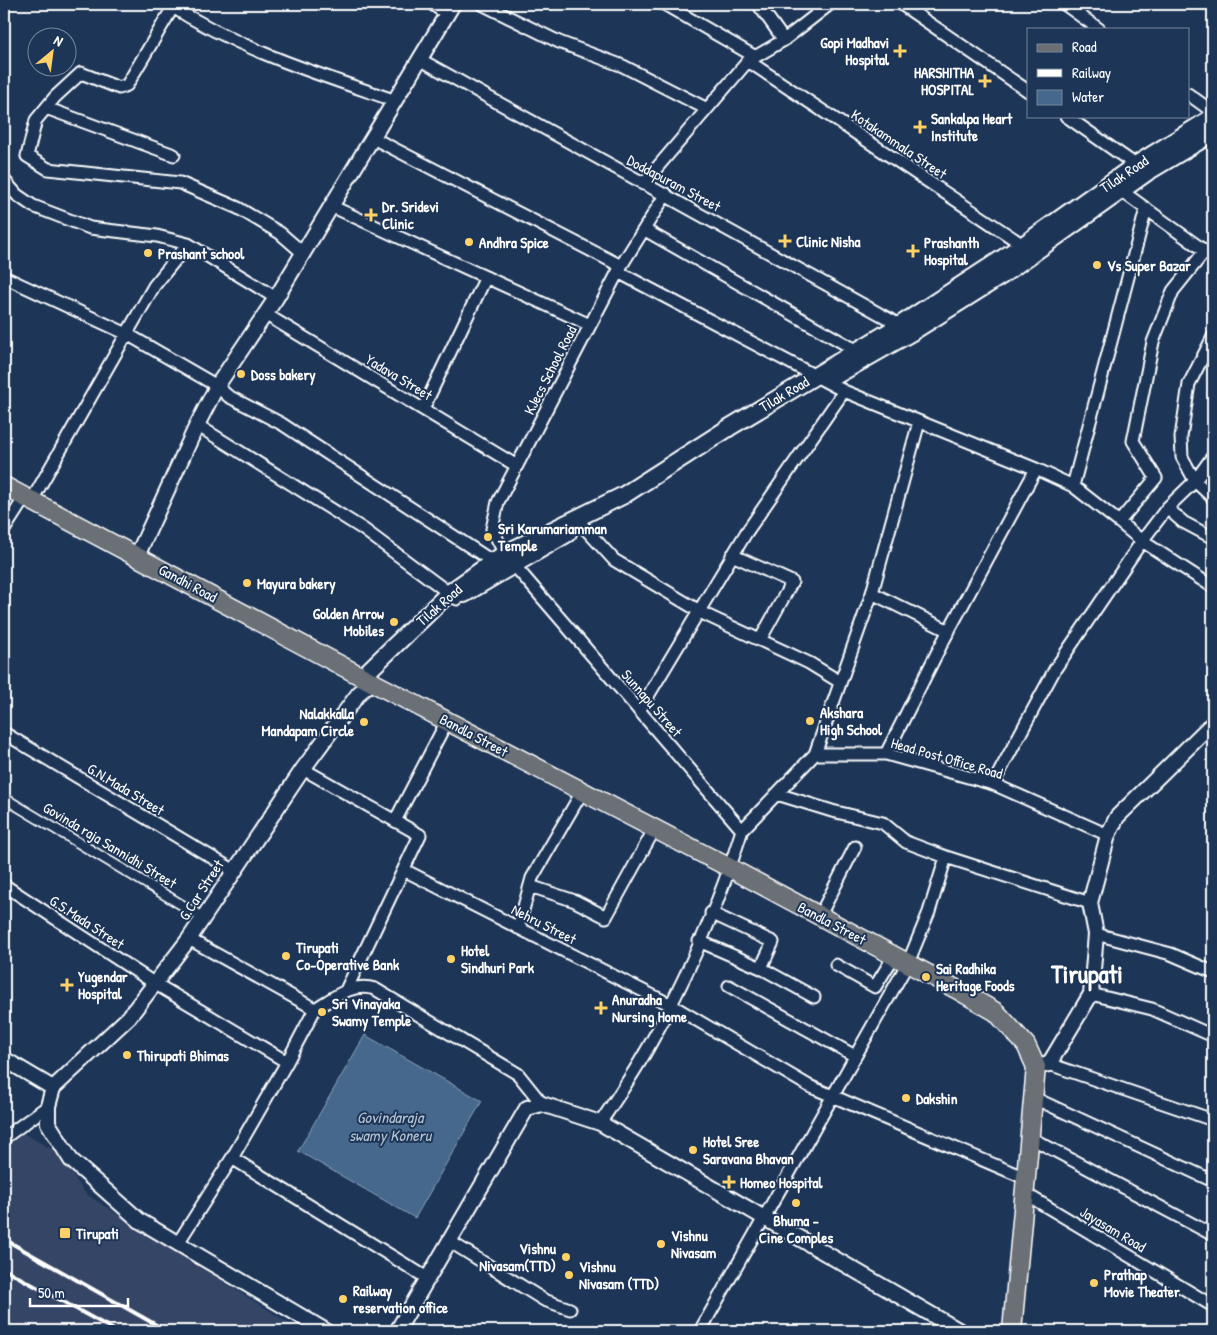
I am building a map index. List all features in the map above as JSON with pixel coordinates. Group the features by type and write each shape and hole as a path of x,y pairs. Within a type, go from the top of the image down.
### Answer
{"main road":[{"name":"Tilak Road","path":"364,684 453,596 906,328 1028,248 1213,117"},
{"name":"Tilak Road","path":"1141,169 1213,133"},
{"name":"Tilak Road","path":"506,563 582,525 820,379"},
{"name":"Gandhi Road","path":"4,486 137,556 364,684"},
{"name":"Bandla Street","path":"364,684 447,721 730,868 996,1012 1042,1066"},
{"path":"1012,1331 1032,1097 1042,1066"}],"street":[{"path":"137,556 196,425 217,386 276,298 450,9 432,4"},
{"path":"482,4 559,42 623,66 707,109"},
{"name":"Kotakammala Street","path":"664,4 751,58 1028,248"},
{"path":"758,4 784,40"},
{"path":"643,184 751,58 784,40 830,4"},
{"path":"901,4 1027,90"},
{"path":"1064,4 1098,28"},
{"path":"303,253 280,233 238,208 180,182 48,169 27,156 36,120 81,73 119,88 128,85 171,5 201,24 262,54 396,101"},
{"name":"Doddapuram Street","path":"421,60 643,184 666,194 774,257 906,328"},
{"path":"1190,95 1213,112"},
{"path":"46,108 174,155"},
{"path":"1069,118 1141,169"},
{"path":"373,138 844,391 1036,469 1073,486 1142,541 1213,587"},
{"path":"4,180 17,195 33,206 90,228 157,236 188,244 276,298"},
{"path":"1116,186 1209,254 1173,291 1154,342 1134,441 1156,478 1120,522"},
{"name":"KJecs School Road","path":"506,563 492,529 498,502 619,269 646,230 666,194"},
{"path":"331,206 590,324"},
{"path":"1073,486 1146,209"},
{"path":"646,230 862,354"},
{"path":"4,530 29,498 154,286 188,244"},
{"path":"4,277 127,334 217,386 228,396 282,424 506,563"},
{"path":"423,409 486,277"},
{"name":"Yadava Street","path":"265,314 517,466"},
{"path":"1213,337 1190,384 1181,437 1182,458 1196,480 1213,498"},
{"path":"640,711 732,555 844,391"},
{"path":"600,1123 648,1048 671,1006 730,868 742,830 815,754 872,593 919,422"},
{"path":"196,425 363,529 453,596"},
{"path":"994,784 1055,668 1142,541 1167,508 1196,480 1213,456"},
{"path":"886,754 949,631 1036,469"},
{"path":"1167,508 1183,522 1213,538"},
{"path":"582,525 614,560 699,610 809,663 840,682"},
{"path":"732,555 792,582 760,640"},
{"name":"Sunnapu Street","path":"506,563 640,711 742,830"},
{"path":"872,593 949,631"},
{"name":"G.Car Street","path":"53,1088 129,1017 189,939 233,870 364,684"},
{"path":"395,821 447,721"},
{"path":"1213,723 1117,817 1108,835 1090,903 1096,934 1091,994 1042,1066 1213,1120"},
{"name":"G.N.Mada Street","path":"4,733 233,870"},
{"name":"Head Post Office Road","path":"815,754 886,754 994,784 1108,835"},
{"path":"303,769 420,835 346,990"},
{"path":"518,928 532,878 582,792"},
{"path":"777,794 832,811 882,823 906,842 946,857 1090,903"},
{"name":"Govinda raja Sannidhi Street","path":"4,798 202,917"},
{"path":"530,886 575,901 606,917 654,830"},
{"path":"819,917 854,847"},
{"path":"700,1331 856,1056 901,960 929,912 946,857"},
{"name":"Nehru Street","path":"404,870 671,1006 809,1086 833,1096"},
{"name":"G.S.Mada Street","path":"4,886 154,983 287,1062"},
{"path":"711,913 773,942 761,968"},
{"path":"1096,934 1171,954 1213,972"},
{"path":"189,939 315,1009"},
{"path":"699,941 761,968 814,997"},
{"path":"836,966 875,987 901,960"},
{"path":"178,1243 232,1158 315,1009 346,990 363,985 375,989 518,1074 542,1104"},
{"path":"729,986 856,1056"},
{"path":"1091,994 1152,1009 1213,1036"},
{"path":"4,1059 53,1088 48,1106 48,1123 71,1160 140,1221 326,1331"},
{"name":"Jayasam Road","path":"833,1096 1024,1186 1213,1306"},
{"path":"1032,1097 1213,1181"},
{"path":"397,1331 527,1108 542,1104 558,1107 600,1123 960,1331"},
{"path":"4,1138 48,1106"},
{"path":"1028,1137 1213,1235"},
{"path":"232,1158 427,1278"},
{"path":"449,1241 544,1300 570,1309"}],"shaded area":[{"path":"14,1128 57,1152 86,1194 301,1331 4,1331 4,1136"}],"water":[{"name":"Govindaraja swamy Koneru","path":"365,1035 482,1101 415,1218 298,1151"}],"railway":[{"path":"4,1239 167,1331"},
{"path":"4,1269 116,1331"}],"place":[{"name":"Gopi Madhavi Hospital","path":"900,51"},
{"name":"HARSHITHA HOSPITAL","path":"985,81"},
{"name":"Sankalpa Heart Institute","path":"920,127"},
{"name":"Dr. Sridevi Clinic","path":"371,215"},
{"name":"Clinic Nisha","path":"785,241"},
{"name":"Andhra Spice","path":"469,242"},
{"name":"Prashanth Hospital","path":"913,251"},
{"name":"Prashant school","path":"148,253"},
{"name":"Vs Super Bazar","path":"1097,265"},
{"name":"Doss bakery","path":"241,374"},
{"name":"Sri Karumariamman Temple","path":"488,537"},
{"name":"Mayura bakery","path":"247,583"},
{"name":"Golden Arrow Mobiles","path":"394,622"},
{"name":"Akshara High School","path":"810,721"},
{"name":"Nalakkalla Mandapam Circle","path":"364,722"},
{"name":"Tirupati Co-Operative Bank","path":"286,956"},
{"name":"Hotel Sindhuri Park","path":"451,959"},
{"name":"Sai Radhika Heritage Foods","path":"926,977"},
{"name":"Yugendar Hospital","path":"67,985"},
{"name":"Anuradha Nursing Home","path":"601,1008"},
{"name":"Sri Vinayaka Swamy Temple","path":"322,1012"},
{"name":"Thirupati Bhimas","path":"127,1055"},
{"name":"Dakshin","path":"906,1098"},
{"name":"Hotel Sree Saravana Bhavan","path":"693,1150"},
{"name":"Homeo Hospital","path":"729,1182"},
{"name":"Bhuma - Cine Comples","path":"796,1203"},
{"name":"Tirupati","path":"65,1233"},
{"name":"Vishnu Nivasam","path":"661,1244"},
{"name":"Vishnu Nivasam(TTD)","path":"566,1257"},
{"name":"Vishnu Nivasam (TTD)","path":"569,1275"},
{"name":"Prathap Movie Theater","path":"1094,1283"},
{"name":"Railway reservation office","path":"343,1299"}],"district":[{"name":"Tirupati","path":"1087,974"}]}
